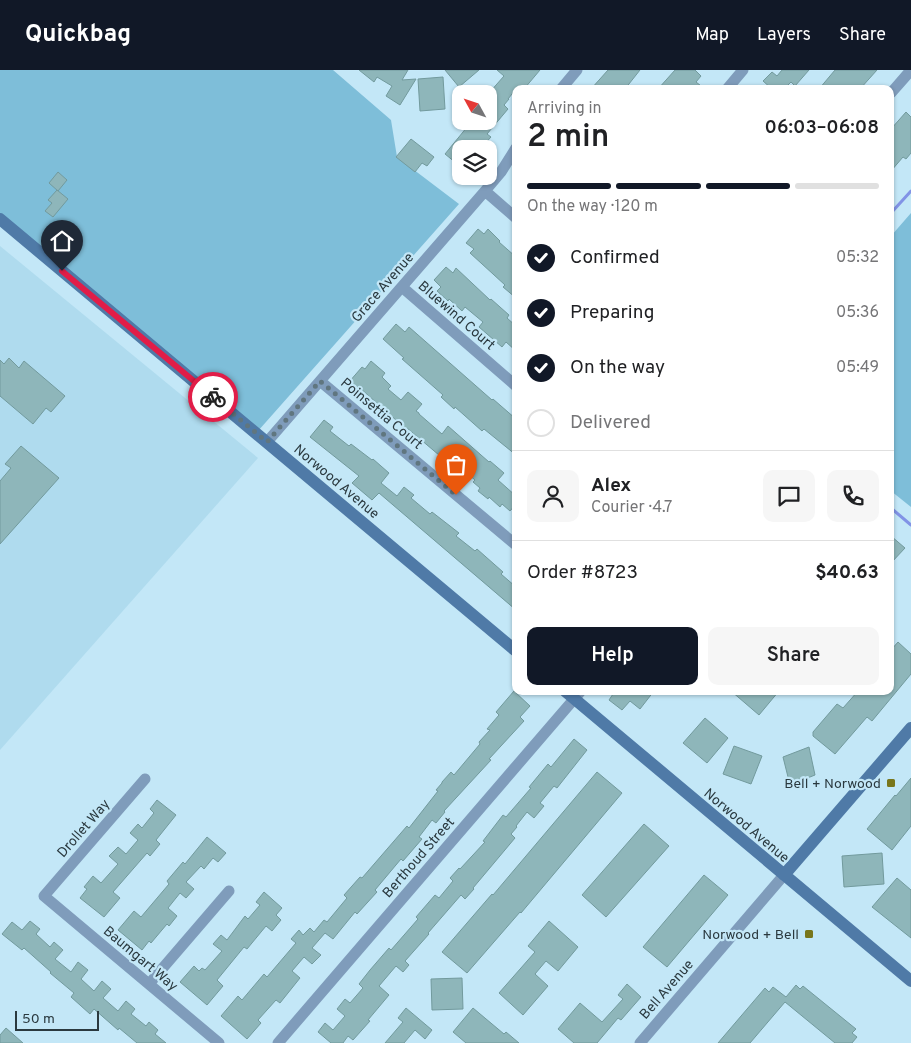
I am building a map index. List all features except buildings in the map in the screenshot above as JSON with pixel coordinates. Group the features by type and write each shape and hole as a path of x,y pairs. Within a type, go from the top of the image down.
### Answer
{"main road":[{"name":"Norwood Avenue","path":"0,219 512,648"},
{"name":"Norwood Avenue","path":"575,695 784,875 911,981"},
{"name":"Bell Avenue","path":"784,875 911,728"}],"street":[{"path":"564,85 577,70"},
{"path":"894,90 911,70"},
{"path":"730,85 738,72"},
{"name":"Grace Avenue","path":"267,442 485,191 512,154"},
{"path":"485,191 512,215"},
{"name":"Bluewind Court","path":"402,287 512,383"},
{"name":"Poinsettia Court","path":"320,381 512,543"},
{"name":"Berthoud Street","path":"278,1043 573,695"},
{"name":"Drollet Way","path":"44,896 145,779"},
{"name":"Bell Avenue","path":"640,1043 784,875"},
{"path":"149,984 229,891"},
{"name":"Baumgart Way","path":"44,896 219,1043"}],"shaded area":[{"path":"0,70 333,70 391,120 397,157 459,204 258,431 0,218"},
{"path":"911,213 911,507 894,493 894,233"},
{"path":"0,246 258,458 0,750"}],"waterway":[{"path":"894,210 911,191"},
{"path":"894,511 911,525"}],"way so far":[{"path":"213,397 267,442 320,381 456,495"}],"place":[{"name":"Bell + Norwood","path":"891,783"},
{"name":"Norwood + Bell","path":"809,934"}],"route":[{"path":"62,271 213,397"}]}
